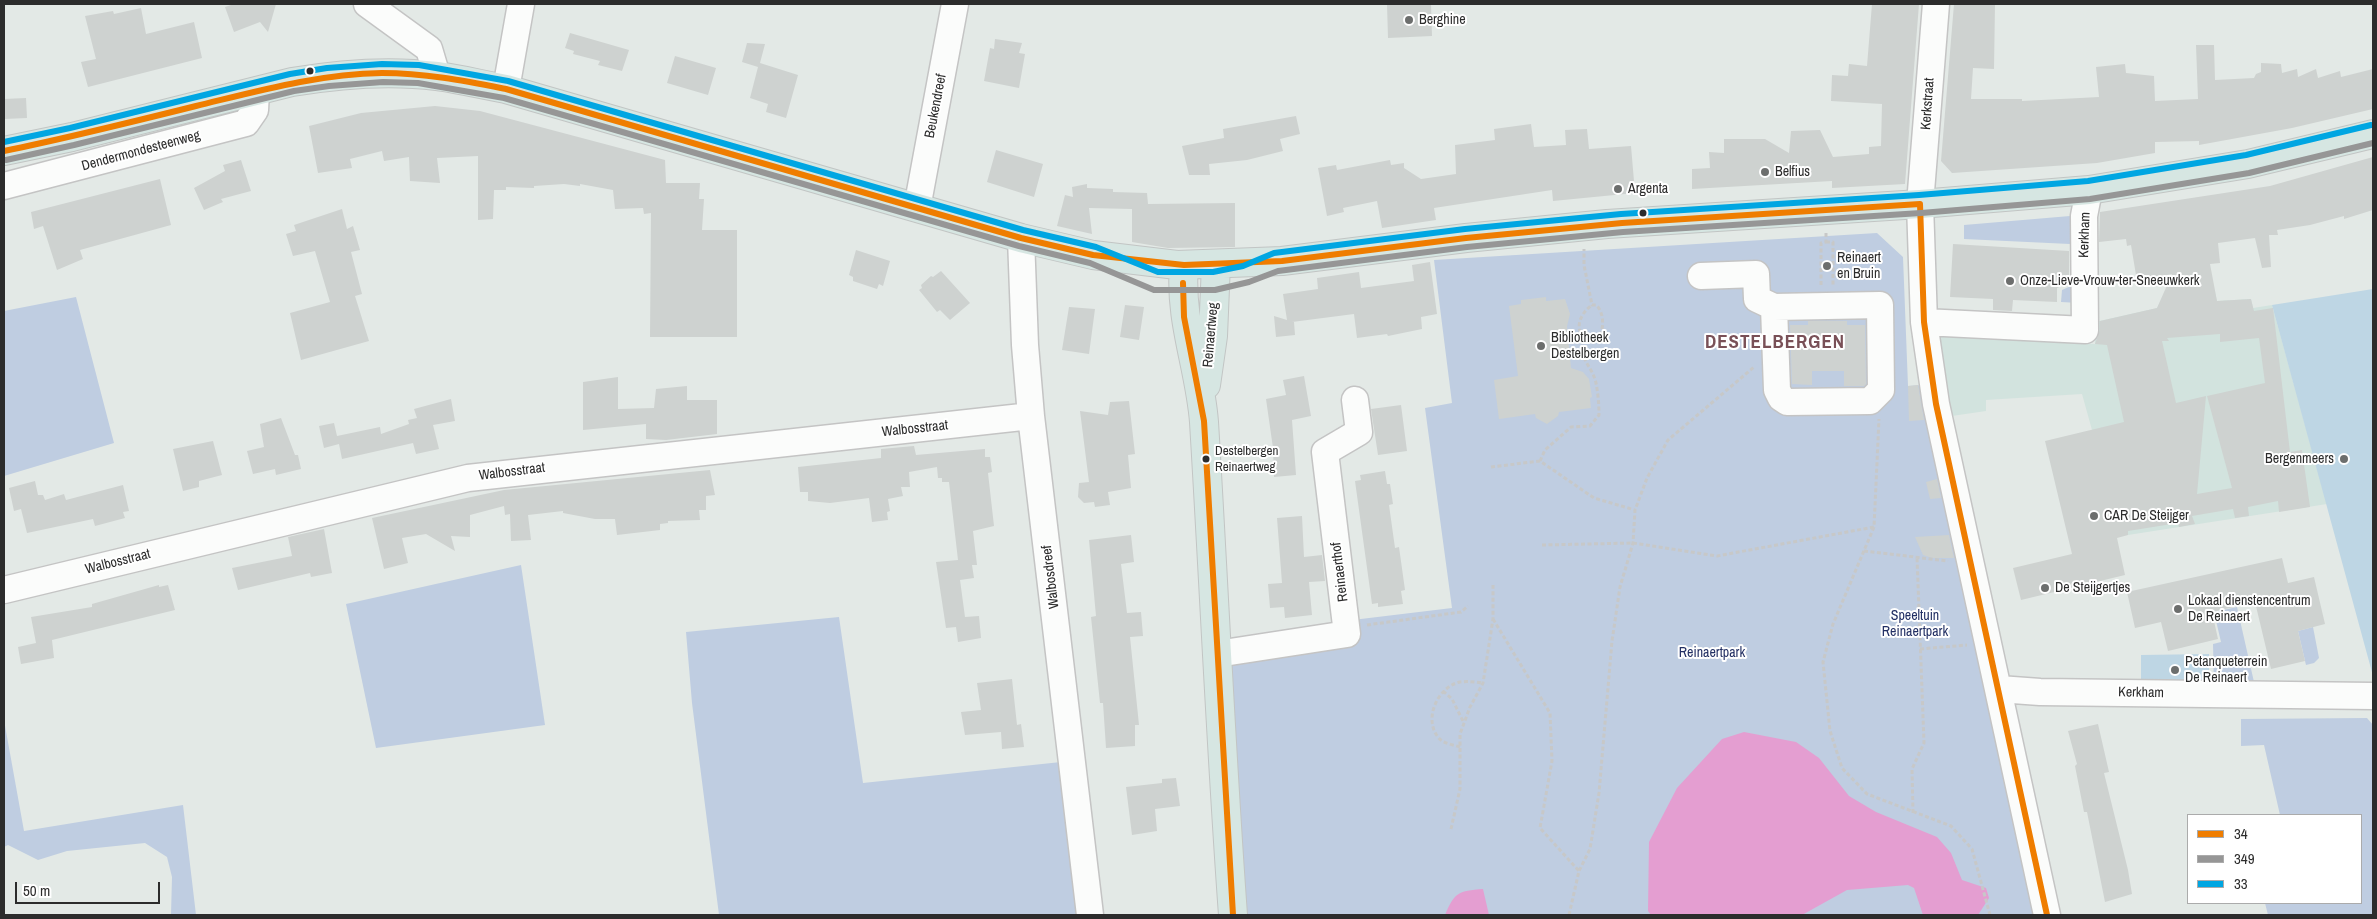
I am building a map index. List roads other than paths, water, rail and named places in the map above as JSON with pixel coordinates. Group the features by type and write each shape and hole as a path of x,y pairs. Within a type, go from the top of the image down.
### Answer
{"main road":[{"name":"Dendermondesteenweg","path":"4,151 324,77 375,74 437,76 506,89 1021,238 1184,274 1246,274 1276,262 1466,238 1584,226 1920,204 2089,190 2248,164 2373,134"},
{"name":"Reinaertweg","path":"1203,406 1213,336 1215,273"},
{"name":"Reinaertweg","path":"1184,274 1185,314 1203,406 1222,771 1233,915"}],"street":[{"path":"367,4 429,49 437,76"},
{"path":"506,89 521,4"},
{"name":"Beukendreef","path":"917,208 956,4"},
{"name":"Kerkstraat","path":"1920,204 1936,4"},
{"name":"Dendermondesteenweg","path":"4,186 246,123 255,110 256,92"},
{"name":"Kerkham","path":"1924,318 2084,330 2084,216 2089,190"},
{"path":"1920,204 1924,318 1936,404 1999,689 2046,915"},
{"name":"Walbosdreef","path":"1021,238 1025,345 1031,416 1090,915"},
{"path":"1701,276 1756,274 1756,299 1774,307 1880,305 1880,390 1870,401 1787,402 1780,398 1777,390 1774,307"},
{"path":"1881,314 1924,318"},
{"name":"Reinaerthof","path":"1217,654 1347,634 1325,452 1359,432 1355,400"},
{"name":"Walbosstraat","path":"4,590 468,478 1031,416"},
{"name":"Kerkham","path":"1999,689 2040,692 2373,696"}],"place":[{"name":"Berghine","path":"1409,20"},
{"name":"Belfius","path":"1765,172"},
{"name":"Argenta","path":"1618,189"},
{"name":"Reinaert en Bruin","path":"1827,266"},
{"name":"Onze-Lieve-Vrouw-ter-Sneeuwkerk","path":"2010,281"},
{"name":"Bibliotheek Destelbergen","path":"1541,346"},
{"name":"Destelbergen Reinaertweg","path":"1206,459"},
{"name":"Bergenmeers","path":"2344,459"},
{"name":"CAR De Steijger","path":"2094,516"},
{"name":"De Steijgertjes","path":"2045,588"},
{"name":"Lokaal dienstencentrum De Reinaert","path":"2178,609"},
{"name":"Petanqueterrein De Reinaert","path":"2175,670"}],"district":[{"name":"DESTELBERGEN","path":"1775,343"}],"park label":[{"name":"Speeltuin Reinaertpark","path":"1915,624"},
{"name":"Reinaertpark","path":"1712,653"}]}
